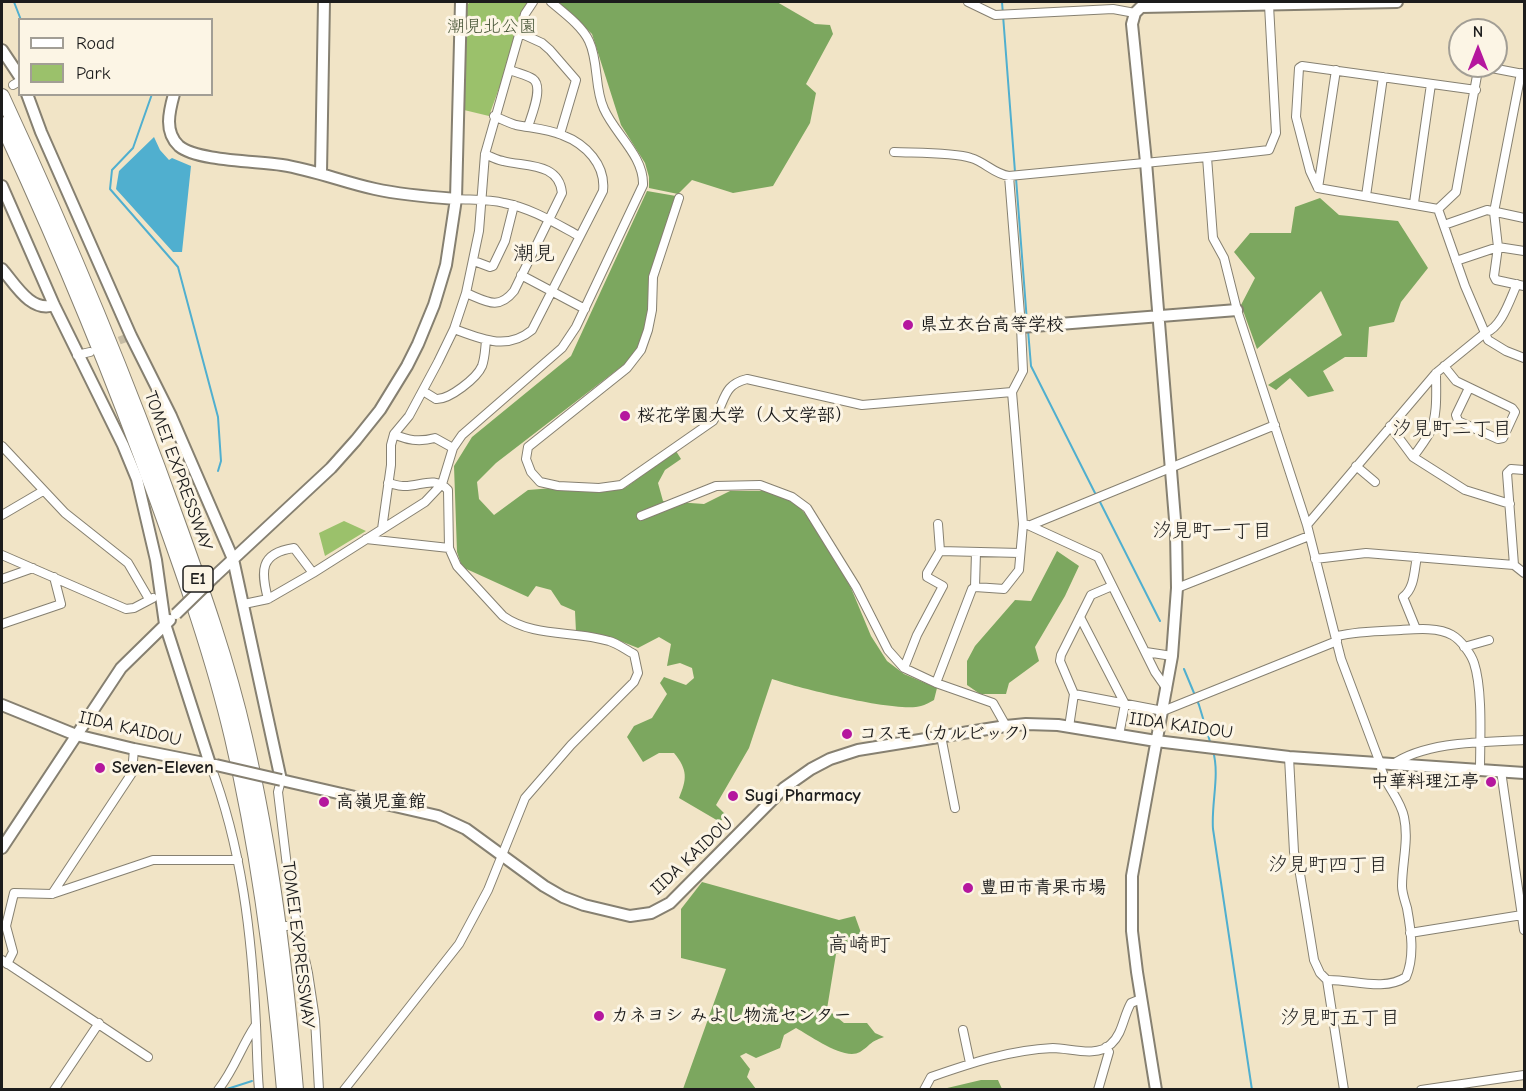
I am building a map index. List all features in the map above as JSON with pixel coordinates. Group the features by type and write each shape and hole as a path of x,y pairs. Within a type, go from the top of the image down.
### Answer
{"highway":[{"name":"TOMEI EXPRESSWAY","path":"2,96 105,329 160,471 219,641 245,736 270,867 288,997 296,1089"},
{"name":"TOMEI EXPRESSWAY","path":"2,124 56,243 114,384 182,570 206,644 231,737 256,858 275,999 284,1089"}],"street":[{"path":"321,173 324,2"},
{"path":"2,848 121,668 331,468 375,417 414,352 434,305 446,264 456,199 460,2"},
{"path":"382,529 394,434 409,416 423,392 454,329 466,293 480,231 485,154 525,14 533,2"},
{"path":"244,604 268,599 314,573 426,502 442,484 453,448 462,435 562,348 585,309 643,185 643,172 603,106 590,43 583,31 551,2"},
{"path":"968,2 995,15 1137,7 1397,2"},
{"path":"894,152 969,157 986,165 999,175 1009,176 1269,150 1276,133 1269,5"},
{"path":"1137,7 1132,24 1146,162 1171,468 1177,588 1167,689 1132,876 1132,931 1156,1089"},
{"path":"520,33 550,50 576,80 560,134"},
{"path":"2,50 17,81"},
{"path":"1318,188 1310,171 1296,117 1299,68 1302,66 1476,90"},
{"path":"1307,525 1436,373 1485,333 1490,332 1521,285 1497,280 1494,276 1498,247 1494,212 1523,74 1481,66 1478,70 1456,192 1438,209"},
{"path":"510,70 530,78 537,84 537,97 528,127"},
{"path":"1318,188 1336,70"},
{"path":"1366,196 1383,77"},
{"path":"1414,204 1431,84"},
{"path":"28,96 41,132 112,293 171,416 233,559 280,780 278,792 290,891 315,1019 319,1089"},
{"path":"173,96 168,115 169,125 175,141 186,151 200,155 282,165 321,173 376,189 416,196 482,200 514,205 548,219 579,236"},
{"path":"454,329 486,341 511,342 528,334 536,323 603,191 603,177 598,165 586,150 572,139 560,134 514,124 494,116"},
{"path":"466,293 489,303 508,299 562,193 560,182 555,175 535,165 502,161 485,154"},
{"path":"1207,158 1211,231 1215,244 1224,258 1237,310 1307,525 1346,672 1380,763 1381,775 1401,805 1407,835 1402,887 1410,933 1411,961 1406,977 1402,980 1376,983 1327,980"},
{"path":"975,587 1006,588 1019,570 1020,553 1027,524 1012,392 1023,371 1009,176"},
{"path":"2,186 77,355 123,445 137,478 156,561 155,598"},
{"path":"1318,188 1438,209"},
{"path":"679,198 653,277 652,310 641,350 627,368 528,447 526,459 531,472 540,482 558,486 599,488 621,485 713,421 734,382 747,379 862,405 1012,392"},
{"path":"474,261 493,266 506,241 514,205"},
{"path":"1438,209 1488,340 1524,358"},
{"path":"1444,225 1484,210 1524,218"},
{"path":"1456,261 1498,247 1524,251"},
{"path":"2,269 32,303 45,308 54,305"},
{"path":"521,275 585,309"},
{"path":"1021,327 1237,310"},
{"path":"423,392 436,399 450,397 479,372 486,341"},
{"path":"77,355 90,352"},
{"path":"1444,366 1456,381 1512,408 1515,412 1503,438 1498,440 1458,421 1456,416 1469,388"},
{"path":"1413,457 1432,424 1435,410 1436,373"},
{"path":"1027,524 1275,425"},
{"path":"1390,426 1413,457 1465,490 1510,504"},
{"path":"394,434 406,440 435,438 453,448"},
{"path":"2,446 44,491 91,535 128,562 155,598 213,765 238,860 252,931 259,1089"},
{"path":"1356,466 1375,482"},
{"path":"1514,565 1507,473 1511,469 1524,470"},
{"path":"344,1089 459,944 488,890 525,798 571,745 634,682 638,673 634,654 610,641 531,629 512,622 492,606 458,566 450,548 448,490 435,481 402,487 388,483"},
{"path":"641,516 716,486 760,484 792,497 807,508 856,587 888,650 904,668 936,683 993,703 1006,726"},
{"path":"2,515 44,491"},
{"path":"904,668 917,635 943,586 927,577 940,551 938,524"},
{"path":"1027,524 1098,557 1155,672 1167,689"},
{"path":"1177,588 1310,537"},
{"path":"366,539 450,548"},
{"path":"268,599 262,572 264,566 273,556 285,549 294,548 314,573"},
{"path":"940,551 1020,553"},
{"path":"936,683 972,589 975,587 976,552"},
{"path":"1315,559 1366,553 1514,565 1524,573"},
{"path":"2,555 126,609 134,608 155,598"},
{"path":"1416,557 1411,586 1409,592 1403,597 1416,629"},
{"path":"2,579 33,568"},
{"path":"2,624 61,604 54,577"},
{"path":"1069,727 1074,694 1060,660 1091,595 1112,586"},
{"path":"1080,617 1125,704 1119,735"},
{"path":"1074,694 1163,711 1337,638 1357,632 1416,629 1445,632 1454,636 1464,646 1474,664 1478,683 1480,770"},
{"path":"1464,646 1489,640"},
{"path":"1146,652 1172,656"},
{"name":"IIDA KAIDOU","path":"2,705 76,735 438,816 466,829 562,897 623,915 645,914 670,903 784,788 812,769 830,759 858,750 941,736 1006,726 1047,724 1156,741 1288,757 1524,772"},
{"path":"941,736 955,808"},
{"path":"1392,765 1403,757 1439,748 1480,742 1524,740"},
{"path":"52,894 132,773 134,749"},
{"path":"1288,757 1294,852 1300,874 1314,960 1320,973 1327,980 1344,1089"},
{"path":"1501,771 1524,930"},
{"path":"148,1057 4,962 13,952 6,926 14,893 52,894 153,860 238,860"},
{"path":"1410,933 1522,915"},
{"path":"286,926 298,925"},
{"path":"924,1089 931,1077 970,1063 1022,1051 1054,1048 1092,1051 1110,1046 1121,1032 1131,1003 1141,999"},
{"path":"54,1089 99,1023"},
{"path":"218,1089 233,1069 248,1036 256,1025"},
{"path":"963,1030 970,1063"},
{"path":"1098,1089 1109,1052 1107,1047"},
{"path":"1421,1089 1524,1075"}],"green space":[{"name":"潮見北公園","path":"470,2 530,2 489,116 464,110 467,5"},
{"path":"558,2 777,2 815,24 830,25 833,34 806,84 816,93 810,123 773,186 733,193 692,180 678,194 649,188 645,163 621,125 592,34"},
{"path":"647,191 676,196 650,274 649,312 639,348 626,363 496,463 477,482 479,499 494,515 528,490 553,488 600,492 625,488 676,451 681,459 665,470 658,483 663,501 704,504 730,491 765,491 796,503 817,528 851,588 871,636 887,661 904,674 937,688 934,700 921,706 909,707 870,703 772,679 749,748 716,805 726,815 720,822 679,798 685,775 674,753 659,753 643,762 627,737 634,726 652,718 667,694 660,683 664,677 686,685 694,678 692,668 680,663 667,666 671,644 659,637 638,648 610,637 576,632 575,611 561,605 551,590 536,586 528,597 462,567 457,552 454,466 472,437 571,356"},
{"path":"1320,198 1339,215 1398,221 1428,268 1401,302 1394,322 1369,327 1367,357 1345,357 1323,371 1334,391 1308,397 1290,378 1276,390 1268,385 1342,335 1321,291 1257,349 1241,305 1255,278 1234,252 1250,233 1291,233 1295,207"},
{"path":"344,521 366,531 325,556 319,533"},
{"path":"1057,551 1079,566 1065,596 1035,647 1039,661 1009,683 1006,694 980,694 967,685 967,661 975,646 1015,600 1031,601"},
{"path":"702,882 839,920 855,916 864,941 836,954 827,1009 844,1023 867,1023 875,1033 884,1037 853,1054 828,1046 796,1028 784,1035 780,1048 756,1058 746,1053 740,1056 750,1069 747,1077 756,1089 683,1089 726,969 681,958 681,909"},
{"path":"981,1080 998,1080 1002,1089 943,1089"}],"water":[{"path":"154,137 160,150 169,160 172,158 191,166 182,252 173,252 116,189 119,171"}],"waterway":[{"path":"14,2 20,18"},
{"path":"1002,2 1015,172"},
{"path":"151,96 133,148 112,170 110,189 178,267 218,417 221,461 218,471"},
{"path":"1016,178 1027,322"},
{"path":"1028,330 1031,366 1096,495"},
{"path":"1099,500 1160,621"},
{"path":"1184,669 1199,705 1211,745"},
{"path":"1213,751 1216,770 1213,829 1252,1090"},
{"path":"224,1090 252,1081"}],"tunnel":[{"path":"108,345 131,336"}],"place":[{"name":"県立衣台高等学校","path":"908,325"},
{"name":"桜花学園大学（人文学部）","path":"625,416"},
{"name":"コスモ（カルビック）","path":"847,734"},
{"name":"Seven-Eleven","path":"100,768"},
{"name":"中華料理江亭","path":"1491,782"},
{"name":"Sugi Pharmacy","path":"733,796"},
{"name":"高嶺児童館","path":"324,802"},
{"name":"豊田市青果市場","path":"968,888"},
{"name":"カネヨシ みよし物流センター","path":"599,1016"}],"district":[{"name":"潮見","path":"534,254"},
{"name":"汐見町二丁目","path":"1452,429"},
{"name":"汐見町一丁目","path":"1212,531"},
{"name":"汐見町四丁目","path":"1328,865"},
{"name":"高崎町","path":"859,945"},
{"name":"汐見町五丁目","path":"1340,1018"}]}
